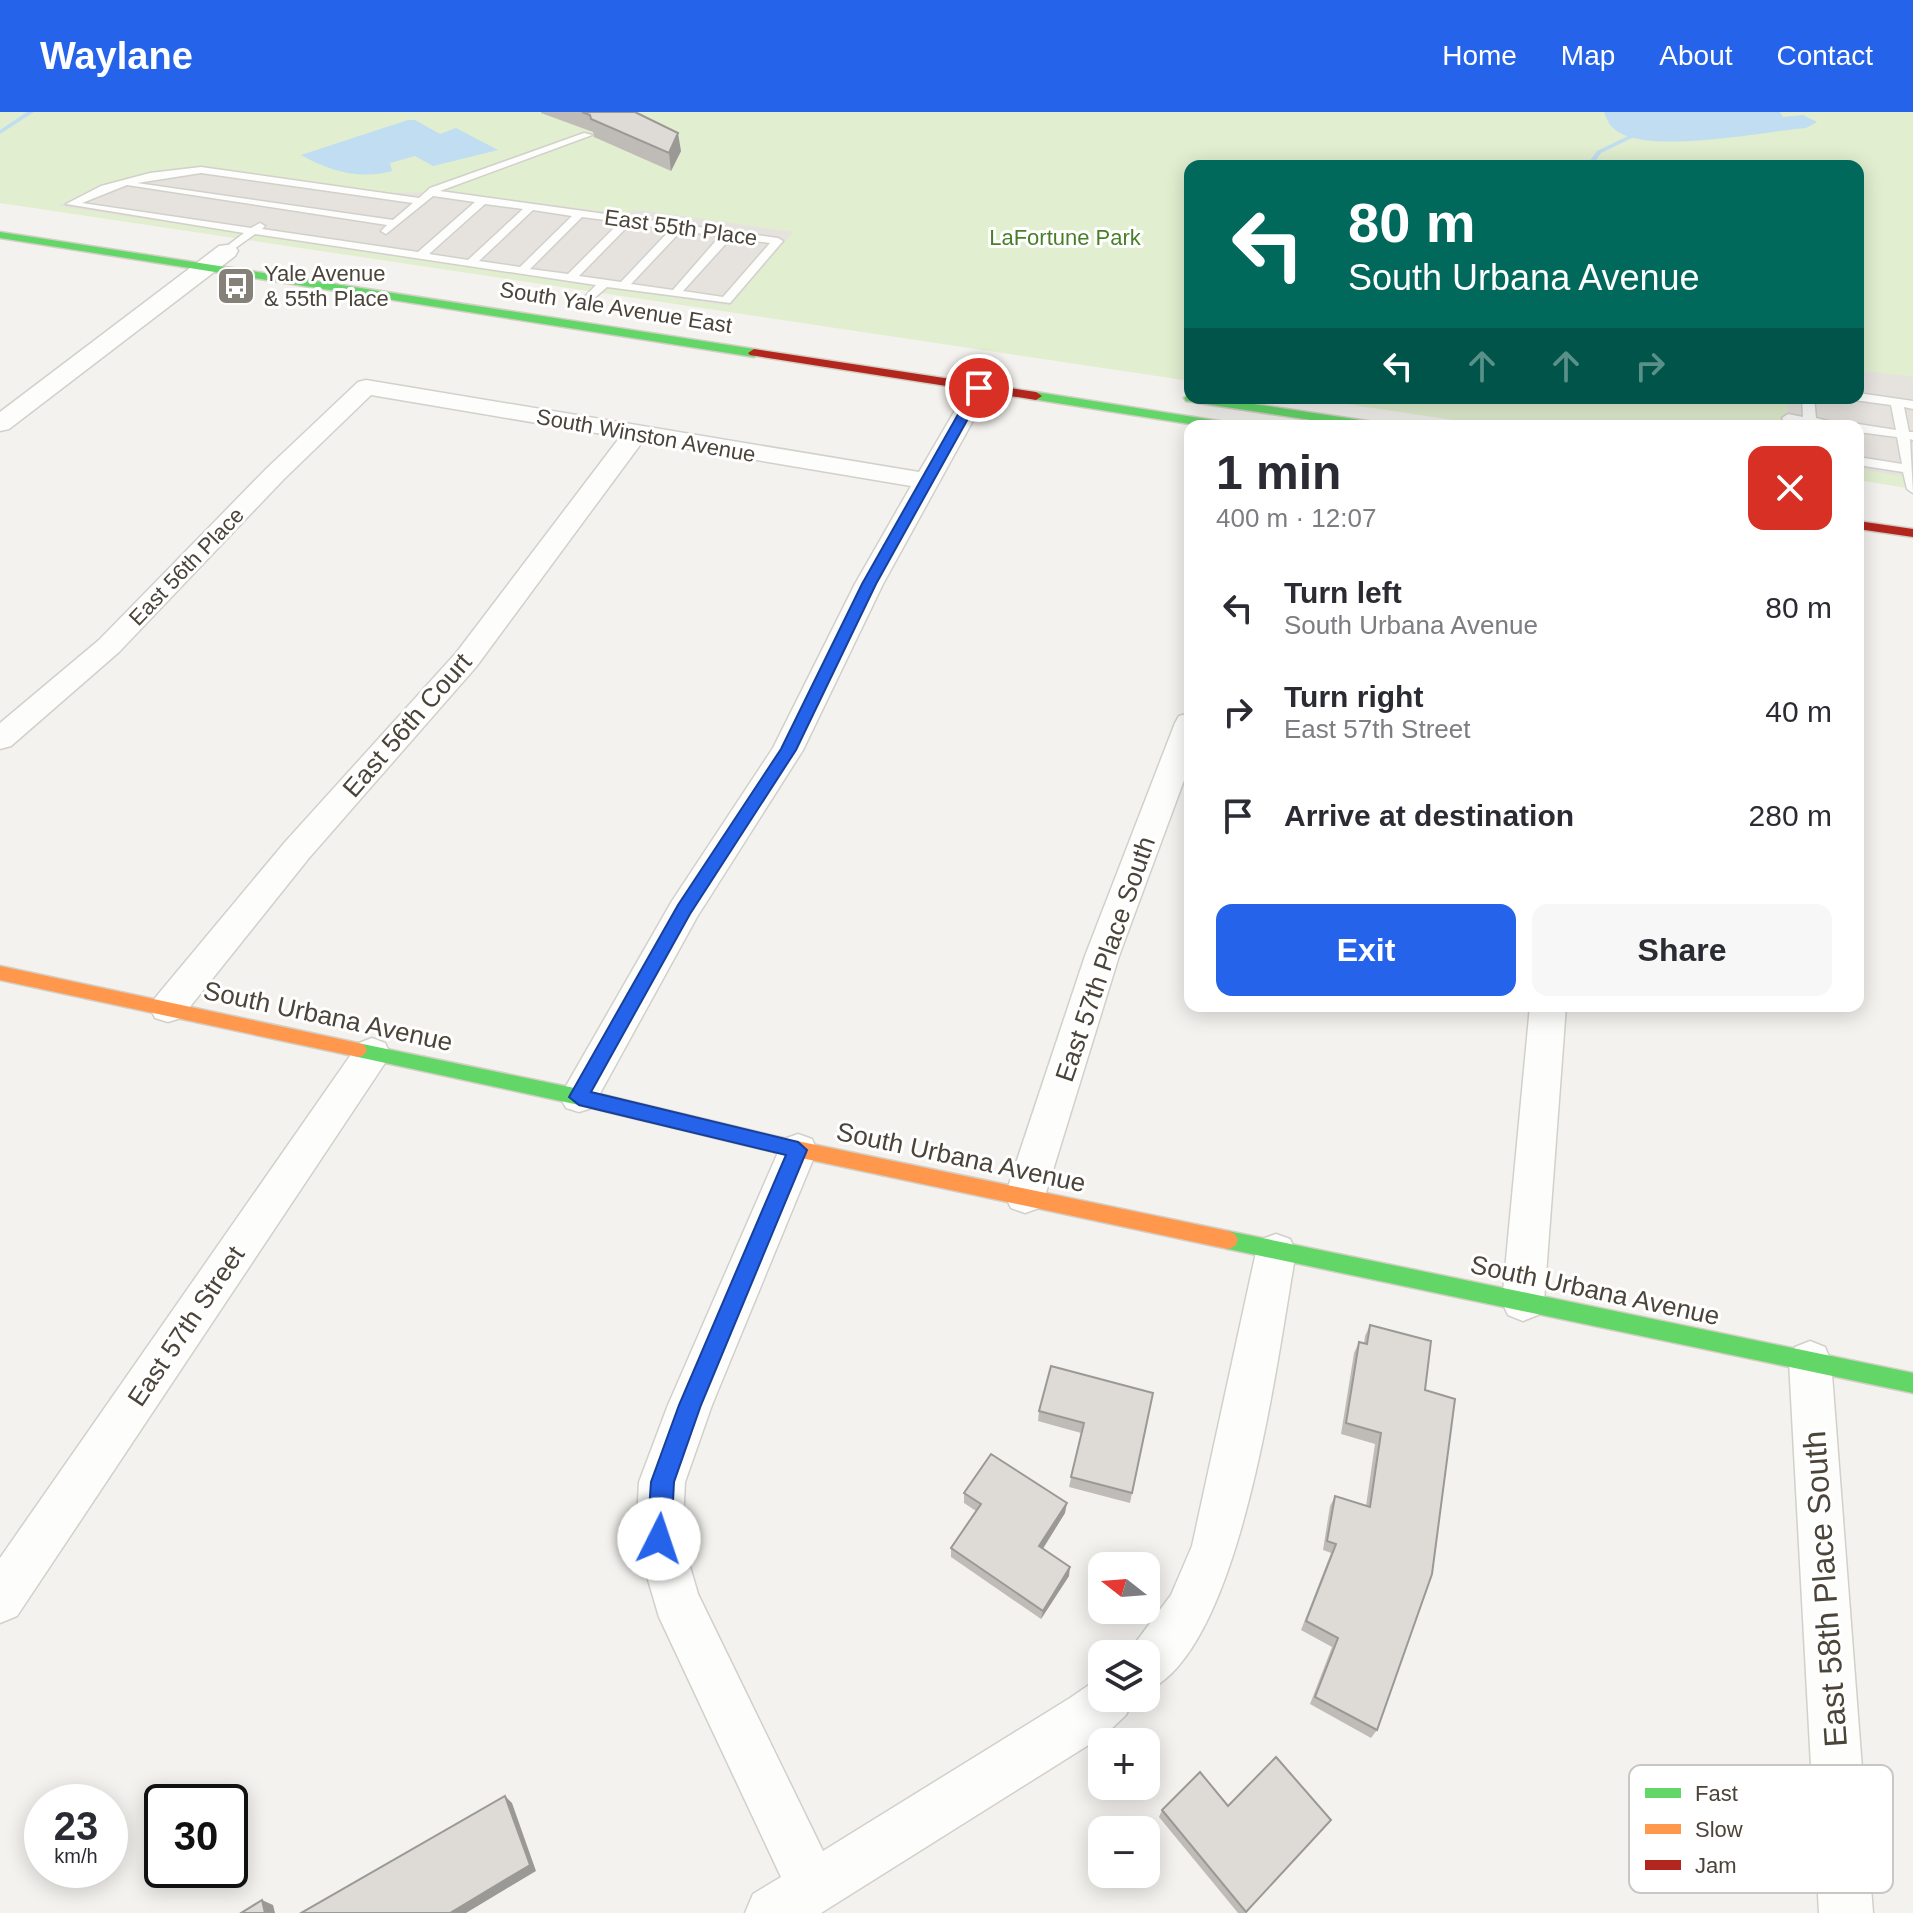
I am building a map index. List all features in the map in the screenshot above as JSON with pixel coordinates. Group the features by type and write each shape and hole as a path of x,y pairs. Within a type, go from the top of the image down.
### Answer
{"main road":[{"path":"0,216 63,225"},
{"name":"South Yale Avenue East","path":"0,235 212,255 979,388 1186,420"},
{"name":"South Yale Avenue East","path":"212,255 253,255"},
{"path":"1214,404 1275,419"},
{"path":"1864,526 1913,533"},
{"name":"South Urbana Avenue","path":"0,973 579,1097 798,1150 1913,1383"}],"street":[{"path":"0,424 212,255"},
{"name":"South Winston Avenue","path":"366,387 926,481"},
{"name":"East 56th Place","path":"0,739 109,646 275,474 366,387"},
{"path":"579,1097 684,910 788,750 869,584 979,388"},
{"name":"East 56th Court","path":"168,1008 297,850 466,660 636,433"},
{"name":"East 57th Place South","path":"1025,1196 1102,956 1184,739"},
{"path":"1523,1302 1547,1012"},
{"name":"East 57th Street","path":"0,1599 372,1053"},
{"path":"798,1150 690,1405 662,1482 659,1539 676,1600 792,1900 1093,1712"},
{"path":"1160,1648 1184,1616 1210,1560 1229,1490 1276,1252"},
{"name":"East 58th Place South","path":"1810,1361 1836,1765"},
{"name":"East 58th Place South","path":"1845,1893 1846,1913"}],"lane":[{"path":"368,246 431,193 587,135"},
{"path":"122,184 201,170 421,201"},
{"path":"122,184 395,223"},
{"name":"East 55th Place","path":"122,184 71,204 726,301 778,241 431,193"},
{"path":"422,254 483,200"},
{"path":"212,255 285,207"},
{"path":"472,262 531,207"},
{"path":"523,270 580,213"},
{"path":"572,277 628,220"},
{"path":"624,285 679,227"},
{"path":"676,293 728,234"},
{"path":"583,305 605,282"},
{"path":"1864,398 1913,405"},
{"path":"1897,403 1908,436 1913,489"},
{"path":"1788,418 1795,420"},
{"path":"1864,429 1908,436"},
{"path":"1864,462 1911,469"}],"green space":[{"name":"LaFortune Park","path":"0,112 1913,112 1913,489 1864,481 1864,420 1453,420 1346,404 1864,404 1864,160 1184,160 1184,380 0,203"}],"shaded area":[{"path":"197,168 382,193 454,192 631,215 630,210 656,212 793,232 730,306 58,206 108,183"},
{"path":"1864,371 1913,377 1913,478 1864,470 1864,420 1788,420 1787,404 1864,404"}],"water":[{"path":"1604,112 1780,112 1783,117 1803,115 1817,122 1806,128 1735,137 1650,141 1628,136 1613,128"},
{"path":"415,120 440,134 456,128 498,150 433,166 415,156 390,163 392,171 369,175 323,166 301,155"}],"building":[{"path":"582,112 635,112 678,133 669,153 591,119 590,115"},
{"path":"1370,1325 1431,1341 1425,1390 1455,1399 1432,1574 1377,1730 1315,1697 1338,1638 1306,1621 1336,1544 1327,1541 1335,1496 1370,1507 1381,1433 1346,1423 1359,1342 1367,1344"},
{"path":"1051,1366 1153,1393 1132,1493 1071,1477 1084,1423 1039,1411"},
{"path":"991,1454 1067,1503 1039,1546 1070,1567 1043,1611 951,1548 981,1504 964,1493"},
{"path":"1276,1757 1331,1820 1246,1912 1162,1810 1200,1772 1228,1806"},
{"path":"505,1796 530,1865 450,1913 301,1913"},
{"path":"262,1900 265,1913 241,1913"}],"waterway":[{"path":"0,132 31,112"},
{"path":"1593,160 1599,152 1630,137"}],"traffic: fast":[{"path":"0,235 754,353"},
{"path":"1036,396 1187,420"},
{"path":"1229,404 1335,420"},
{"path":"358,1050 579,1097 778,1145"},
{"path":"1228,1240 1913,1383"}],"traffic: slow":[{"path":"0,973 358,1050"},
{"path":"778,1145 1228,1240"}],"traffic: jam":[{"path":"754,353 1036,396"},
{"path":"1864,526 1913,533"}],"place":[{"name":"Yale Avenue & 55th Place","path":"236,286"}],"route":[{"path":"659,1539 662,1482 690,1405 798,1150 579,1097 684,910 788,750 869,584 979,388"}]}
